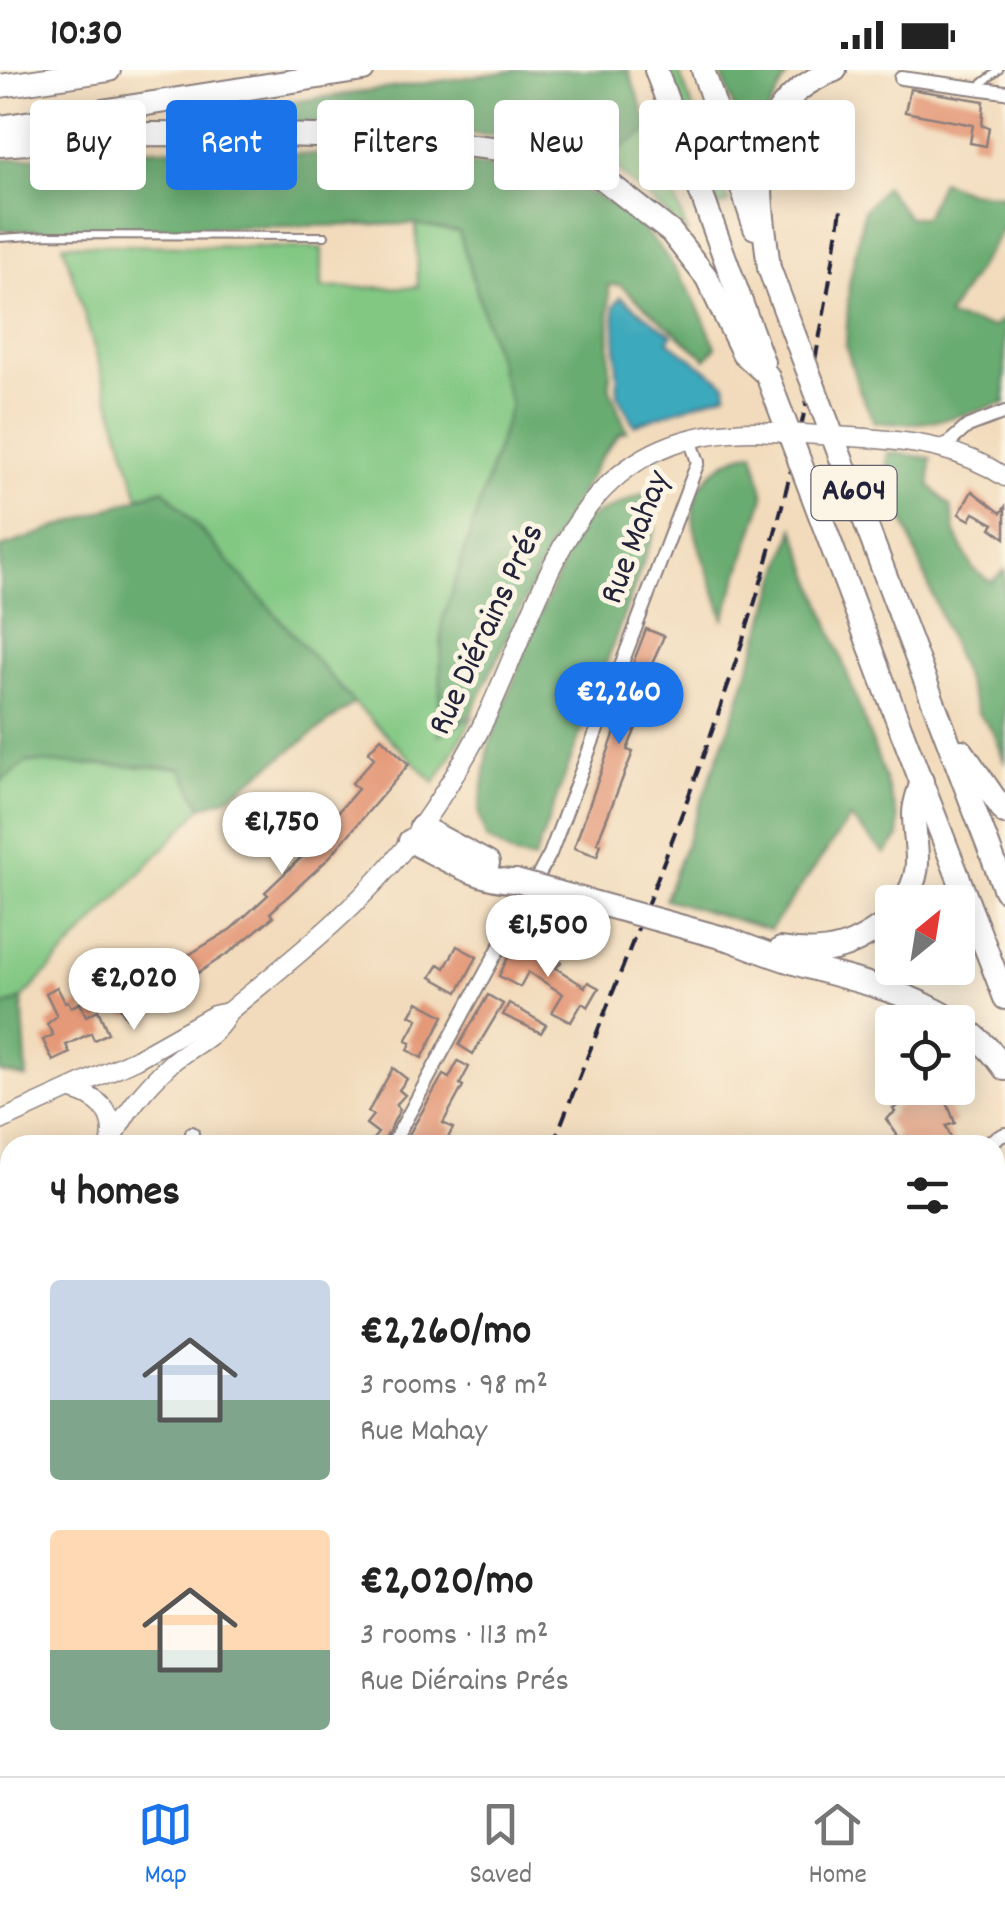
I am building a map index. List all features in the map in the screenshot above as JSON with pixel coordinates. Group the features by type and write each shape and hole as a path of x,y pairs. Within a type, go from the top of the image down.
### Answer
{"highway":[{"path":"0,86 109,70"},
{"path":"0,127 363,70"},
{"name":"A604","path":"656,70 767,375 1005,998"},
{"path":"695,70 752,194"},
{"path":"703,70 710,96"},
{"path":"752,194 766,136 777,115 808,84 835,70"},
{"path":"0,145 151,134 282,134 408,140 559,158 602,178 672,232 702,271 743,353 767,375"},
{"name":"A604","path":"752,194 769,268 1005,890"},
{"path":"941,722 1005,814"},
{"path":"912,885 917,874 919,848 914,812 922,780"},
{"path":"415,834 508,878 734,941 818,970 872,982 918,1000 970,1030 1005,1068"},
{"path":"734,941 801,952 824,951 855,944 875,930"}],"main road":[{"name":"Rue Diérains Prés","path":"116,1135 145,1087 181,1054 221,1027 228,1012 353,907 415,834 480,728 546,576 571,529 617,477 660,450 690,439 719,432 756,431 944,447 1005,477"},
{"name":"Rue Diérains Prés","path":"0,1121 72,1090 214,1014 228,1012"},
{"name":"Rue Diérains Prés","path":"72,1090 103,1105 112,1123 111,1135"}],"street":[{"path":"900,78 1005,92"},
{"path":"944,447 968,426 1005,412"},
{"name":"Rue Mahay","path":"397,1135 550,854 698,462 690,439"}],"lane":[{"path":"976,88 998,70"},
{"path":"0,238 324,236"}],"green space":[{"path":"518,70 628,70 639,100 639,136 619,149 619,100 494,100 494,136 474,134 474,100 317,100 317,124 297,123 297,101"},
{"path":"670,70 678,70 690,100 681,100"},
{"path":"720,70 790,70 774,100 731,100"},
{"path":"166,120 166,125 146,123"},
{"path":"639,136 639,189 619,169 619,149"},
{"path":"166,149 166,190 297,190 297,154 317,155 317,190 474,190 474,165 494,168 494,190 581,190 635,222 664,254 691,295 716,347 706,359 620,285 609,285 610,389 627,431 619,434 601,457 554,539 471,714 439,735 442,623 511,405 459,232 416,224 0,231 0,160 30,158 30,190 146,190 146,150"},
{"path":"941,181 969,192 1005,195 1005,225 947,317 993,327 1005,318 1005,403 925,422 874,422 846,346 849,285 864,210 885,187 908,217 925,217"},
{"path":"640,190 672,190 688,234"},
{"path":"713,190 724,190 729,202 719,207"},
{"path":"416,224 459,232 511,405 442,623 439,734 473,717 435,783 354,703 164,489 139,497 63,244 322,248 322,288 418,287"},
{"path":"754,452 764,497 724,619 696,536 695,502 713,472 732,459"},
{"path":"888,452 931,458 930,486 951,507 955,533 973,569 991,582 1005,570 1005,764 994,733 978,713 886,475"},
{"path":"164,489 354,703 227,798 202,807 181,768 27,762 0,782 0,548"},
{"path":"654,489 655,530 534,860 515,856 486,838 479,814 489,745 536,623 583,520"},
{"path":"794,528 880,764 898,819 899,837 885,854 850,818 770,930 665,899 737,706"},
{"path":"27,762 181,768 202,807 22,999 0,1008 0,782"},
{"path":"542,905 585,922 574,948 531,925"},
{"path":"22,999 27,1078 0,1072 0,1008"}],"water":[{"path":"621,297 672,335 668,341 726,384 727,393 634,425 618,396 614,306"}],"building":[{"path":"910,89 984,101 982,126 989,127 986,146 970,143 973,125 905,112"},
{"path":"972,491 1001,513 1005,507 1005,538 991,528 994,524 974,513 970,520 959,514"},
{"path":"646,629 664,636 643,685 652,688 627,750 633,752 597,843 601,844 597,856 574,848 633,681 627,679"},
{"path":"381,738 409,764 327,860 270,913 273,917 230,952 126,1017 115,1000 231,929 268,895 265,892 308,851 297,842 307,831 312,835 327,818 330,821 358,789 352,783 374,758 368,752"},
{"path":"515,943 540,957 543,950 561,962 556,968 585,987 588,982 599,988 588,1007 582,1003 571,1022 552,1012 563,994 528,972 520,987 499,976"},
{"path":"457,946 477,957 458,992 431,977 439,964 445,968"},
{"path":"57,987 71,1007 80,1003 86,1016 98,1010 108,1033 94,1040 91,1033 66,1045 70,1053 53,1061 43,1040 53,1035 47,1024 57,1016 46,993"},
{"path":"488,995 503,1004 473,1054 459,1045"},
{"path":"418,1002 444,1016 422,1058 408,1050 411,1043 406,1041 418,1019 410,1015"},
{"path":"509,1003 546,1025 541,1033 503,1015"},
{"path":"458,1061 469,1067 443,1123 453,1128 450,1135 409,1135 443,1075 449,1078"},
{"path":"393,1068 407,1079 399,1090 405,1095 396,1105 400,1109 387,1135 376,1135 366,1124 373,1115 368,1112"},
{"path":"900,1105 948,1105 955,1123 946,1126 950,1135 897,1135 886,1119 895,1112 893,1109"}],"railway":[{"path":"557,1135 686,803 757,595 806,404 841,209"}]}
